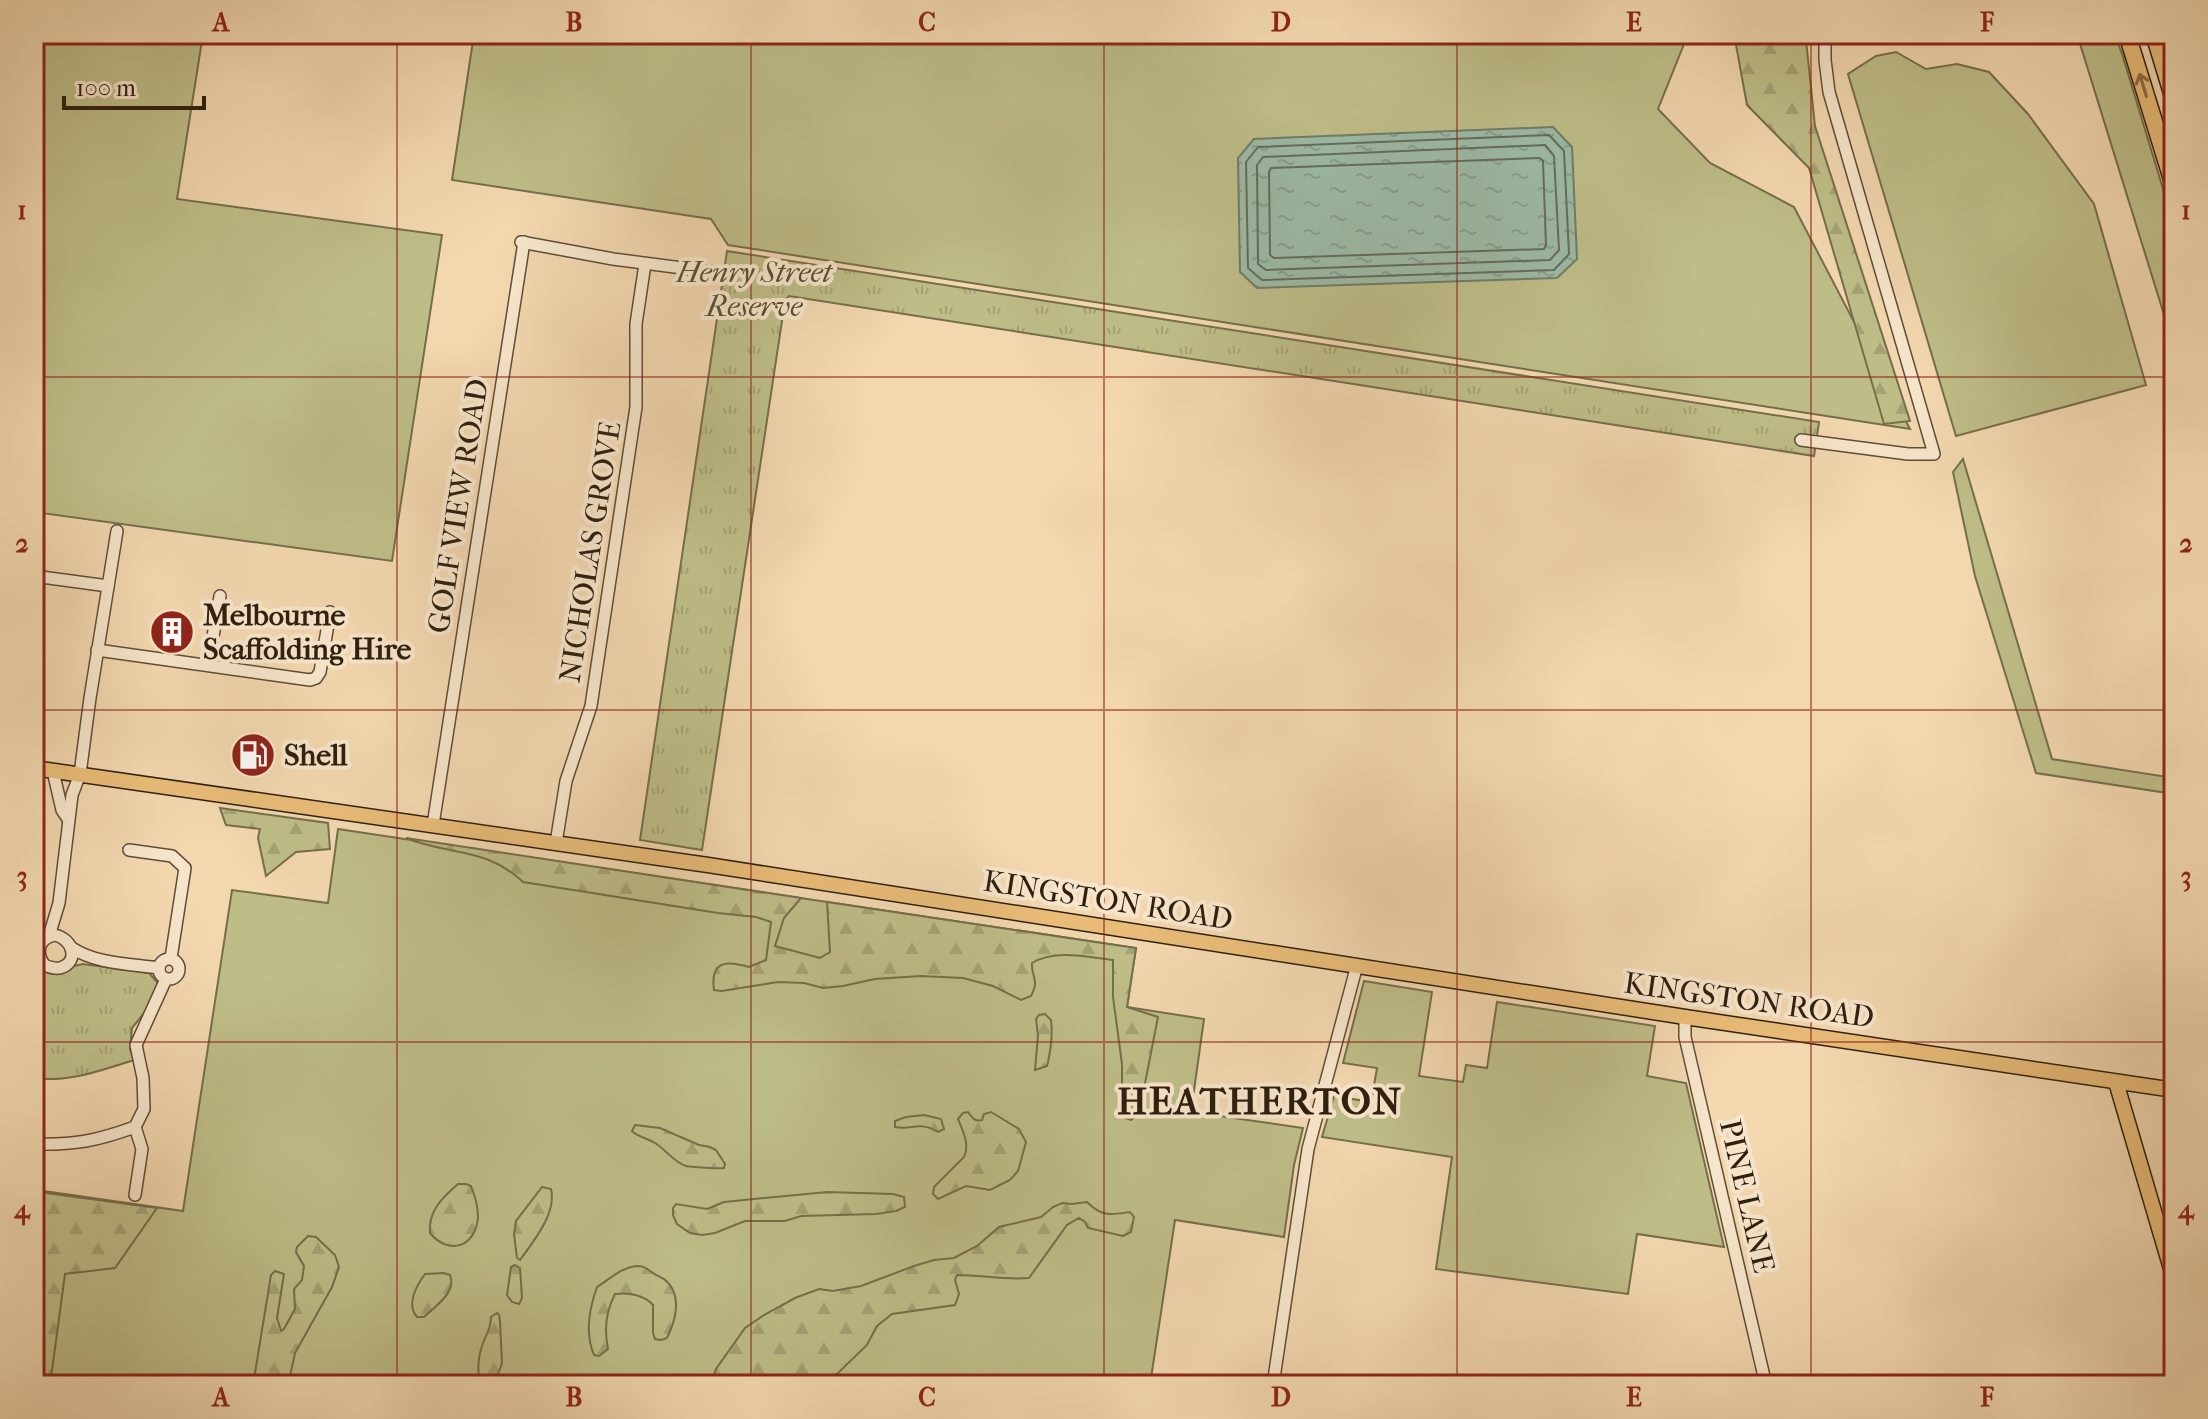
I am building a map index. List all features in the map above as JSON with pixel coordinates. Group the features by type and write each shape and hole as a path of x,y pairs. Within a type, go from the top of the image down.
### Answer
{"highway":[{"path":"2127,34 2174,186"},
{"path":"2154,34 2174,100"}],"main road":[{"name":"KINGSTON ROAD","path":"34,768 556,843 2174,1090"},
{"path":"2116,1082 2174,1279"}],"street":[{"path":"1801,440 1908,454 1934,454 1829,92 1825,34"},
{"name":"GOLF VIEW ROAD","path":"433,825 523,242 645,264"},
{"path":"645,264 721,273"},
{"name":"NICHOLAS GROVE","path":"556,843 566,781 591,706 608,596 636,407 636,324 645,264"},
{"path":"59,903 63,937 71,954 66,965 51,968 38,962 40,958 36,949 49,936 59,903 68,819 80,774 117,531"},
{"path":"34,576 108,586"},
{"path":"208,665 220,596"},
{"path":"97,650 306,680 316,678 321,669 330,612"},
{"path":"53,771 62,810 68,819"},
{"path":"129,850 172,856 185,868 171,958"},
{"path":"49,936 63,937"},
{"path":"71,954 159,968"},
{"path":"166,979 159,968 164,960 171,958"},
{"path":"166,979 175,978 179,972 179,964 171,958"},
{"path":"1273,1385 1308,1149 1357,965"},
{"path":"34,1144 66,1145 101,1139 135,1127 144,1109 143,1078 136,1045 166,979"},
{"name":"PINE LANE","path":"1685,1017 1685,1037 1766,1385"},
{"path":"135,1127 142,1149 135,1195"}],"green space":[{"path":"34,34 203,34 177,199 442,235 392,561 34,512"},
{"path":"474,34 1688,34 1658,109 1710,163 1794,207 1910,429 728,245 711,219 452,180"},
{"path":"1734,34 1807,34 1815,126 1910,421 1884,424 1809,168 1747,105"},
{"path":"2077,34 2115,34 2123,57 2174,225 2174,347"},
{"path":"1896,52 1926,69 1957,64 1989,72 2028,114 2094,204 2146,385 1956,436 1848,74 1876,56"},
{"name":"Henry Street Reserve","path":"727,251 1819,422 1814,456 789,296 785,301 702,850 640,840"},
{"path":"1963,459 2052,759 2174,778 2174,794 2036,773 1975,576 1953,472"},
{"path":"220,808 328,823 330,849 296,852 266,876 258,838 260,829 226,825"},
{"path":"338,829 1136,948 1127,1007 1204,1019 1191,1112 1303,1128 1294,1165 1284,1237 1175,1220 1150,1385 34,1385 34,1251 43,1191 183,1211 232,890 328,903"},
{"path":"406,838 801,898 784,918 775,946 820,958 830,952 827,902 1136,948 1127,1007 1158,1017 1139,1114 1131,1120 1125,1118 1122,1111 1122,1064 1113,997 1113,960 1071,955 1041,959 1032,963 1034,990 1031,996 1021,1000 993,986 963,978 921,976 875,979 823,988 804,983 778,982 714,990 713,980 721,965 749,967 766,960 771,922 756,917 523,882 494,862"},
{"path":"83,964 149,973 158,983 149,1007 132,1028 130,1049 134,1060 72,1077 34,1078 34,967"},
{"path":"1364,981 1432,992 1419,1076 1463,1082 1466,1065 1487,1068 1497,1002 1655,1026 1647,1076 1686,1083 1724,1247 1637,1234 1628,1294 1436,1269 1452,1157 1322,1137 1334,1096 1371,1102 1377,1068 1343,1063"},
{"path":"1045,1014 1051,1020 1050,1054 1047,1066 1035,1070 1036,1019"},
{"path":"968,1112 974,1119 982,1120 984,1114 991,1112 1019,1129 1026,1142 1018,1171 1010,1180 990,1190 966,1186 938,1199 933,1194 934,1187 966,1152 958,1119"},
{"path":"924,1115 941,1119 944,1129 938,1132 920,1126 895,1127 895,1121"},
{"path":"635,1125 660,1128 710,1147 716,1150 725,1164 724,1168 686,1166 655,1143 634,1133"},
{"path":"458,1184 471,1186 478,1217 467,1241 453,1246 437,1240 430,1233 430,1225 437,1206"},
{"path":"542,1187 551,1189 551,1208 543,1227 520,1260 517,1258 514,1234 516,1221"},
{"path":"39,1192 157,1208 115,1268 65,1274 50,1385 34,1385 34,1236"},
{"path":"827,1192 893,1194 904,1197 905,1207 876,1214 745,1221 702,1235 690,1233 677,1224 673,1215 676,1204 707,1209 724,1202"},
{"path":"1087,1202 1107,1214 1130,1212 1134,1217 1131,1232 1123,1236 1088,1228 1079,1218 1067,1225 1029,1278 957,1275 955,1280 959,1294 955,1305 892,1314 877,1326 867,1345 837,1374 813,1385 711,1383 716,1369 745,1328 795,1298 819,1289 833,1291 861,1286 914,1266 954,1258 977,1246 999,1227 1041,1217 1062,1203"},
{"path":"308,1236 316,1237 335,1255 339,1267 332,1287 295,1353 288,1385 253,1385 271,1275 275,1271 284,1274 277,1318 281,1331 295,1309 294,1289 302,1280 304,1266 296,1252 297,1247"},
{"path":"515,1265 520,1268 522,1298 519,1304 512,1302 507,1295 511,1267"},
{"path":"636,1266 664,1279 674,1292 675,1315 667,1338 655,1339 653,1305 636,1295 615,1294 607,1321 608,1349 599,1356 594,1355 589,1321 597,1287 620,1271"},
{"path":"425,1274 450,1275 448,1293 424,1317 417,1317 412,1301"},
{"path":"497,1313 502,1363 494,1385 480,1385 480,1353 491,1317"}],"water":[{"path":"1553,127 1572,147 1577,259 1557,278 1257,288 1240,272 1238,158 1254,139"}],"place":[{"name":"Melbourne Scaffolding Hire","path":"172,632"},
{"name":"Shell","path":"253,755"}],"district":[{"name":"HEATHERTON","path":"1260,1101"}]}
